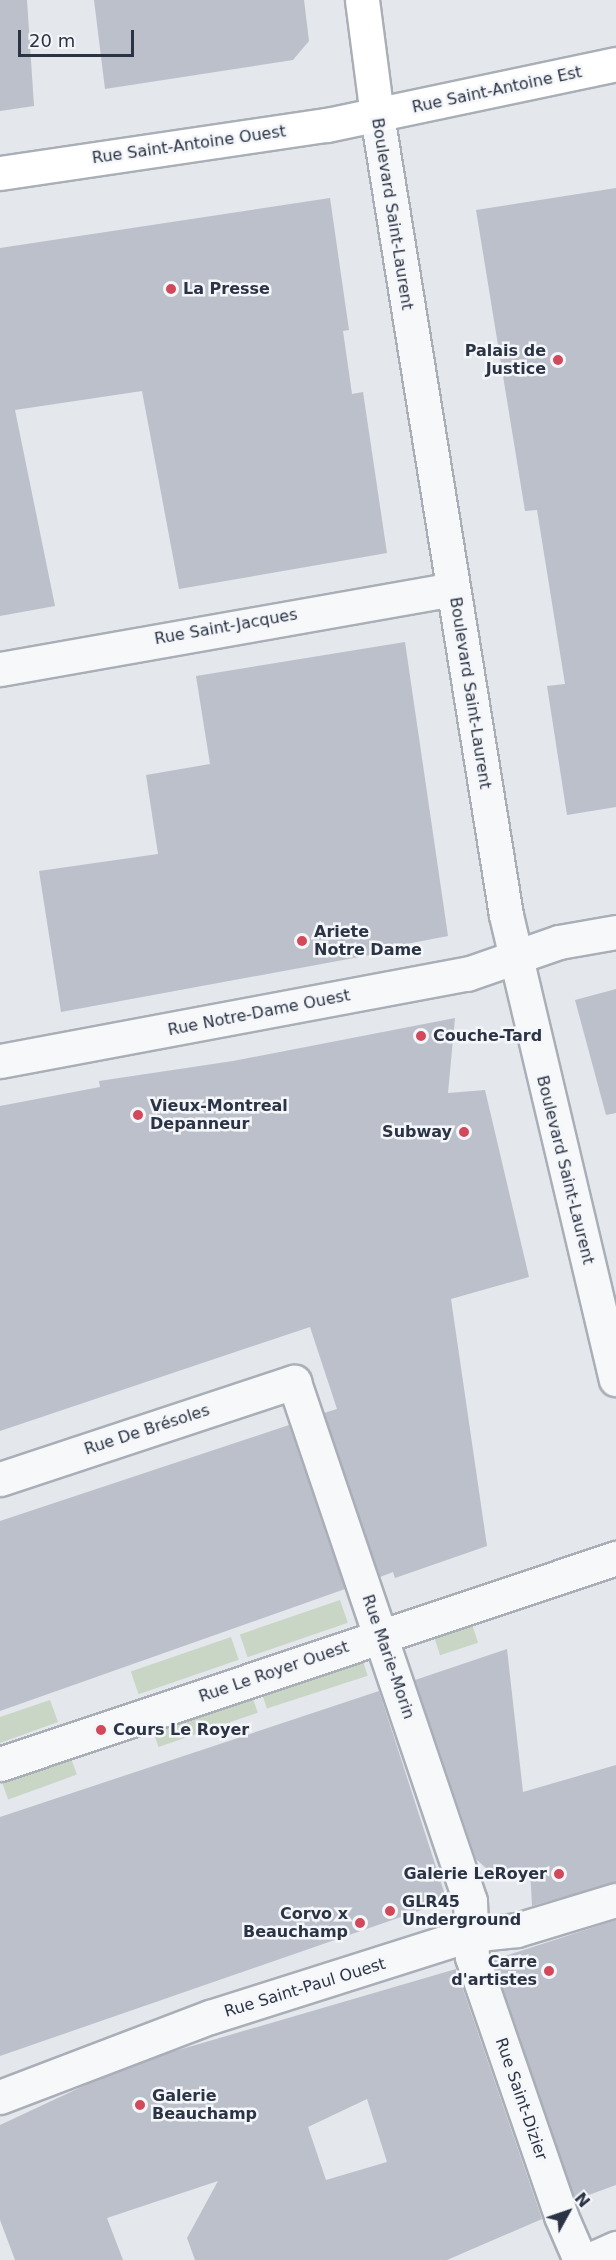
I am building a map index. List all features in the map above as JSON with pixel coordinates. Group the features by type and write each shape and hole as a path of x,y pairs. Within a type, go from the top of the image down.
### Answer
{"main road":[{"name":"Boulevard Saint-Laurent","path":"362,0 377,115"},
{"name":"Rue Saint-Antoine Est","path":"377,115 616,64"},
{"name":"Rue Saint-Antoine Ouest","path":"0,173 377,115"}],"street":[{"name":"Boulevard Saint-Laurent","path":"377,115 515,958 616,1379"},
{"name":"Rue Saint-Jacques","path":"0,669 453,589"},
{"name":"Rue Notre-Dame Ouest","path":"0,1061 467,975 559,942 616,932"},
{"name":"Rue De Brésoles","path":"0,1479 294,1382"},
{"name":"Rue Marie-Morin","path":"294,1382 470,1901 469,1935"},
{"name":"Rue Le Royer Ouest","path":"0,1764 616,1558"},
{"name":"Rue Saint-Paul Ouest","path":"0,2097 210,2018 469,1935 517,1930 616,1900"},
{"name":"Rue Saint-Dizier","path":"469,1935 472,1958 561,2216 580,2260"},
{"path":"589,2260 616,2248"}],"green space":[{"path":"340,1600 348,1623 248,1657 240,1635"},
{"path":"471,1621 478,1643 440,1655 433,1633"},
{"path":"231,1637 239,1660 139,1694 131,1672"},
{"path":"360,1652 368,1676 267,1709 259,1685"},
{"path":"250,1690 258,1713 159,1747 151,1724"},
{"path":"50,1700 58,1722 0,1743 0,1717"},
{"path":"69,1753 77,1775 8,1800 0,1778"}],"building":[{"path":"0,0 27,0 34,106 0,111"},
{"path":"94,0 304,0 309,41 293,60 105,89"},
{"name":"Palais de Justice","path":"616,188 616,807 567,815 547,686 565,684 537,510 525,511 476,210"},
{"path":"330,198 349,330 343,331 352,394 363,392 387,553 179,589 142,391 15,410 55,606 0,616 0,248"},
{"path":"405,642 448,936 370,951 370,955 61,1012 39,871 158,854 146,775 210,764 196,676"},
{"path":"616,989 616,1113 606,1115 575,1000"},
{"path":"455,1018 448,1093 485,1090 529,1277 451,1299 487,1546 395,1578 393,1572 380,1577 324,1413 337,1409 310,1327 0,1431 0,1106 100,1087 99,1081 233,1061"},
{"path":"289,1425 345,1589 0,1711 0,1521"},
{"path":"507,1649 523,1792 616,1765 616,1882 532,1906 530,1869 500,1881 476,1859 415,1680"},
{"path":"379,1691 447,1901 0,2056 0,1817"},
{"path":"616,1920 616,2185 575,2200 493,1960"},
{"path":"456,1969 542,2219 447,2260 195,2260 187,2238 218,2181 107,2218 123,2260 15,2260 0,2220 0,2125 92,2082 168,2053","holes":["367,2099 387,2162 326,2180 308,2127"]}],"place":[{"name":"La Presse","path":"171,289"},
{"name":"Palais de Justice","path":"558,360"},
{"name":"Ariete Notre Dame","path":"302,941"},
{"name":"Couche-Tard","path":"421,1036"},
{"name":"Vieux-Montreal Depanneur","path":"138,1115"},
{"name":"Subway","path":"464,1132"},
{"name":"Cours Le Royer","path":"101,1730"},
{"name":"Galerie LeRoyer","path":"559,1874"},
{"name":"GLR45 Underground","path":"390,1911"},
{"name":"Corvo x Beauchamp","path":"360,1923"},
{"name":"Carre d'artistes","path":"549,1971"},
{"name":"Galerie Beauchamp","path":"140,2105"}]}
